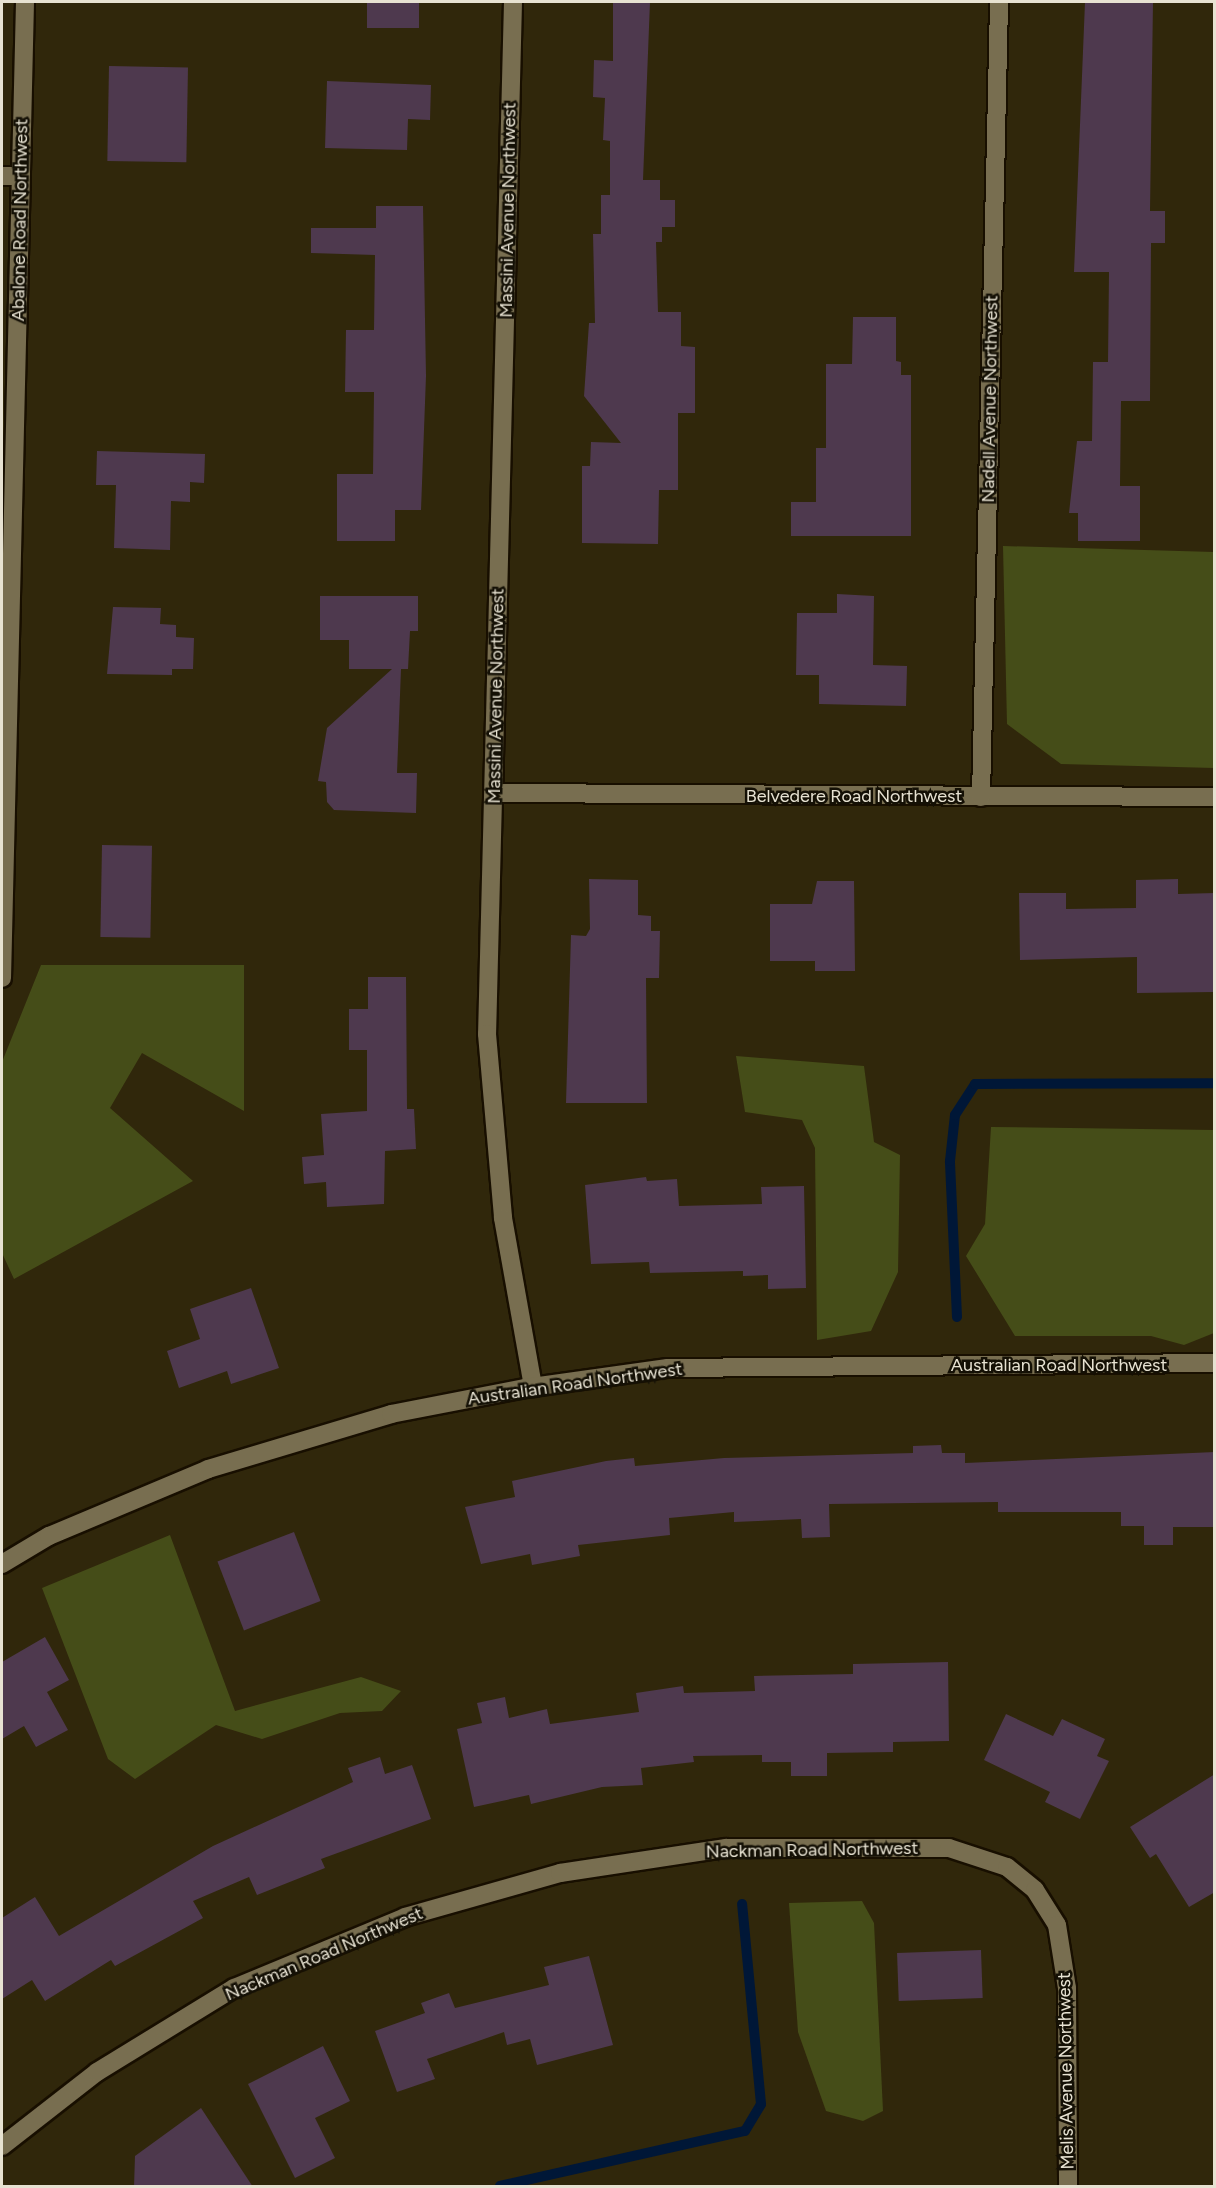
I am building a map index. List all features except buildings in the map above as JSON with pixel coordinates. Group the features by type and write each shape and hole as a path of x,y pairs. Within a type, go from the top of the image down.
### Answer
{"street":[{"name":"Abalone Road Northwest","path":"2,978 25,2"},
{"name":"Massini Avenue Northwest","path":"513,2 487,1034 503,1218 533,1387"},
{"name":"Nadell Avenue Northwest","path":"981,797 999,2"},
{"path":"2,176 21,176"},
{"name":"Belvedere Road Northwest","path":"494,793 1215,797"},
{"name":"Australian Road Northwest","path":"2,1564 49,1536 208,1469 391,1414 533,1387 668,1368 1215,1364"},
{"name":"Nackman Road Northwest","path":"2,2146 97,2072 234,1988 405,1917 560,1873 726,1848 949,1848 1007,1867 1035,1890"},
{"name":"Melis Avenue Northwest","path":"1035,1890 1058,1925 1067,1988 1068,2187"}],"green space":[{"path":"1003,546 1214,552 1214,768 1061,764 1007,724"},
{"path":"41,965 244,965 244,1111 142,1053 110,1108 193,1181 14,1279 2,1253 2,1062"},
{"path":"736,1056 864,1066 874,1142 900,1155 898,1272 871,1331 817,1340 815,1148 802,1120 745,1112"},
{"path":"991,1127 1214,1130 1214,1333 1184,1345 1151,1336 1015,1336 966,1256 985,1224"},
{"path":"170,1535 235,1711 361,1677 401,1691 382,1711 340,1713 262,1739 216,1725 135,1779 108,1759 42,1588"},
{"path":"862,1901 874,1923 883,2111 863,2121 826,2111 798,2032 789,1903"}],"waterway":[{"path":"957,1317 950,1161 955,1115 975,1084 1214,1083"},
{"path":"500,2186 745,2131 761,2104 742,1904"}]}
